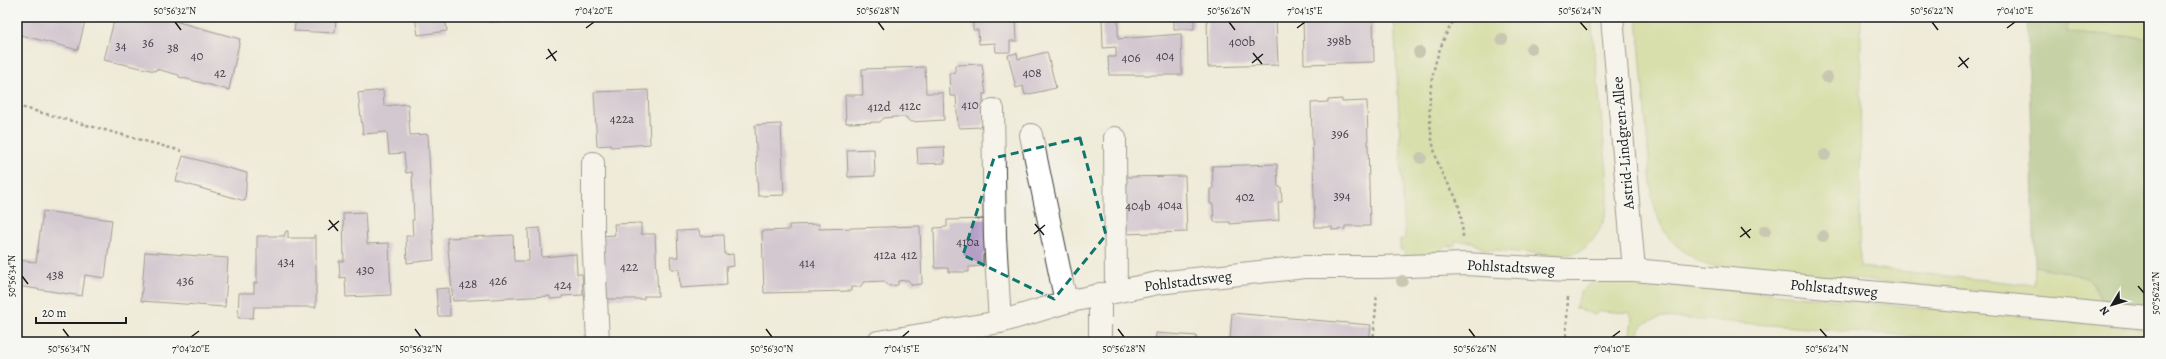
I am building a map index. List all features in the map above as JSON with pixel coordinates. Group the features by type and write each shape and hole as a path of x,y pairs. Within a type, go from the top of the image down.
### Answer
{"street":[{"name":"Astrid-Lindgren-Allee","path":"1612,17 1634,270"},
{"path":"993,110 995,238 1000,322"},
{"path":"1031,135 1066,302"},
{"path":"1100,342 1108,292 1115,138"},
{"path":"593,163 593,234 598,342"},
{"name":"Pohlstadtsweg","path":"878,342 1000,322 1066,302 1108,292 1158,283 1305,267 1379,267 1465,264 1569,270 1634,270 2149,318"}],"path":[{"path":"1456,17 1436,56 1431,82 1430,108 1439,166 1454,195 1461,216 1465,264"},
{"path":"17,106 185,152"},
{"path":"1373,342 1379,267"},
{"path":"1566,342 1569,270"}],"highlighted area":[{"path":"1080,138 1106,235 1054,299 963,255 994,158"}],"green space":[{"path":"1394,17 1591,17 1607,169 1608,196 1606,213 1602,225 1596,236 1587,246 1576,253 1558,255 1483,249 1472,242 1455,241 1455,245 1442,249 1441,254 1405,256 1404,250 1400,250 1400,239 1405,239"},
{"path":"1637,17 1861,17 1860,267 2034,285 2035,266 2087,277 2103,303 1706,265 1700,262 1680,248 1667,236 1655,209 1652,197"},
{"path":"2027,17 2069,17 2067,32 2149,38 2149,307 2103,303 2087,277 2035,266"},
{"path":"2068,17 2149,17 2149,38 2067,32"},
{"path":"1593,280 1657,281 1691,286 2149,329 2149,342 1990,342 1664,317 1654,319 1646,323 1635,339 1630,335 1632,317 1629,313 1600,311 1595,315 1575,308 1581,292"}],"building":[{"path":"17,17 86,17 78,50 17,34"},
{"path":"115,17 160,17 240,39 229,90 179,77 179,75 156,69 155,71 104,60"},
{"path":"296,17 336,17 335,33 294,31"},
{"path":"415,17 445,17 447,31 418,35"},
{"path":"490,17 503,17 503,21 490,22"},
{"path":"1016,17 1017,41 1010,41 1010,52 996,52 995,43 979,44 978,30 973,30 973,18"},
{"path":"1102,17 1118,17 1118,39 1181,34 1182,75 1109,75 1108,57 1116,57 1116,47 1103,48"},
{"path":"1174,17 1194,17 1194,29 1174,29"},
{"path":"1207,17 1276,17 1278,65 1208,67"},
{"path":"1303,17 1373,17 1374,62 1304,64"},
{"path":"1047,52 1056,88 1025,95 1023,86 1016,88 1008,55 1017,53 1018,59"},
{"path":"982,64 986,94 983,94 984,124 981,127 960,128 958,125 956,96 950,96 949,73 955,73 955,65"},
{"path":"925,67 926,93 943,93 944,120 910,122 906,117 895,117 884,118 880,122 846,123 845,95 863,95 862,69"},
{"path":"383,90 384,106 408,104 410,135 428,134 434,260 407,263 406,236 413,236 412,220 414,220 412,172 406,173 404,153 389,154 387,132 363,134 358,93"},
{"path":"648,90 650,144 611,147 610,145 597,146 594,92"},
{"path":"1342,99 1342,102 1367,101 1370,226 1345,226 1345,229 1332,230 1332,227 1315,227 1311,103"},
{"path":"781,124 784,195 758,196 755,125"},
{"path":"944,147 945,163 918,164 917,148"},
{"path":"874,149 875,176 848,177 847,150"},
{"path":"183,156 247,173 245,201 176,181"},
{"path":"1277,164 1278,187 1281,187 1282,202 1278,202 1279,220 1230,224 1230,222 1214,222 1213,204 1210,204 1210,189 1213,189 1212,166"},
{"path":"1185,176 1187,232 1123,234 1121,177"},
{"path":"43,211 112,220 105,278 85,275 82,296 17,286 17,260 36,262"},
{"path":"365,212 367,244 389,243 391,295 346,297 345,277 340,278 339,261 344,261 343,213"},
{"path":"987,219 988,254 983,255 983,266 969,267 969,272 948,272 948,268 935,268 934,228 947,227 947,220"},
{"path":"641,223 641,234 655,234 658,296 644,296 644,299 604,299 601,236 615,235 614,224"},
{"path":"819,224 819,229 920,226 922,284 912,285 908,280 898,281 898,285 889,286 884,281 864,282 860,287 851,287 851,291 764,293 762,231 789,230 789,225"},
{"path":"540,228 542,257 576,254 577,274 582,274 583,295 562,296 562,298 550,299 550,296 453,301 447,238 513,235 514,261 529,261 528,229"},
{"path":"699,230 700,236 724,235 725,255 733,254 734,266 726,267 727,285 680,288 679,269 671,269 670,257 678,257 677,231"},
{"path":"286,231 288,231 288,238 314,238 314,235 316,235 316,307 254,307 253,318 238,318 239,293 254,293 254,283 257,283 257,236 284,236"},
{"path":"145,252 228,258 225,307 141,301"},
{"path":"449,288 450,316 438,316 436,289"},
{"path":"1232,313 1371,325 1369,342 1273,342 1230,338"},
{"path":"1156,333 1197,336 1196,342 1155,342"}]}
